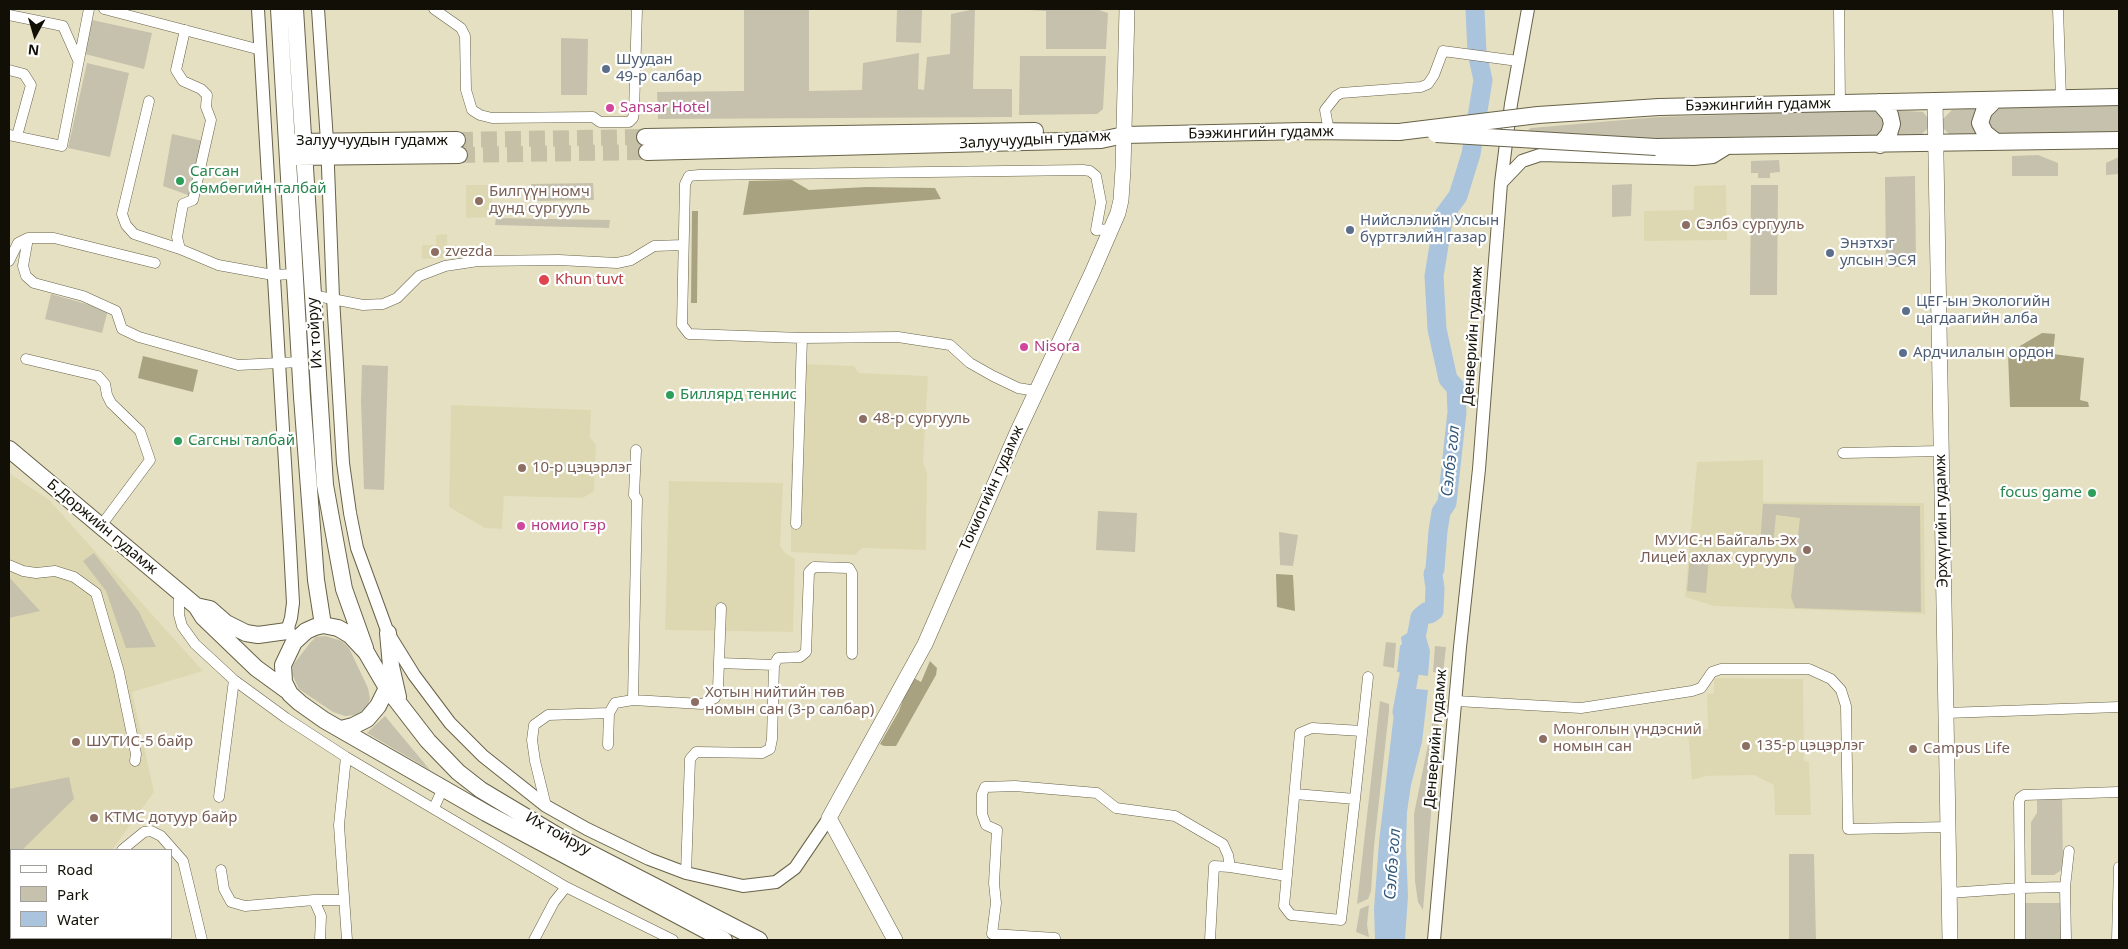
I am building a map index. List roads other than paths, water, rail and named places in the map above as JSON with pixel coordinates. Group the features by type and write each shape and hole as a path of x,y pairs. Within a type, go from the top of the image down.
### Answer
{"main road":[{"name":"Их тойруу","path":"279,9 294,274 319,626"},
{"name":"Их тойруу","path":"295,9 325,485 344,588 366,652"},
{"name":"Токиогийн гудамж","path":"829,818 925,644 1036,391 1112,229 1121,200 1127,9"},
{"name":"Бээжингийн гудамж","path":"1399,132 1538,115 1659,107 2119,98"},
{"path":"1995,100 1984,111 1980,123 1984,131 1995,141"},
{"name":"Эрхүүгийн гудамж","path":"1934,101 1950,940"},
{"path":"1879,102 1890,116 1892,124 1889,134 1880,145"},
{"name":"Бээжингийн гудамж","path":"1124,136 1329,131 1399,132 1656,147 2119,140"},
{"name":"Залуучуудын гудамж","path":"646,144 1101,140 1124,136"},
{"name":"Залуучуудын гудамж","path":"288,149 458,148"},
{"name":"Б.Доржийн гудамж","path":"9,449 196,606"},
{"path":"196,606 210,609 226,623 246,633 258,635 319,626 338,628 345,632 366,652 387,688 378,706 367,719 353,726 341,729 324,720 256,668 203,617 196,606"},
{"path":"290,694 284,682 282,672 285,658 294,642 306,631 319,626"},
{"path":"388,633 391,666 401,706"},
{"name":"Их тойруу","path":"387,688 443,757 481,790 563,839 759,940"},
{"name":"Их тойруу","path":"341,729 486,813 724,940"},
{"path":"829,818 894,940"}],"street":[{"path":"9,70 24,74 31,84 13,136 62,146 89,9"},
{"path":"104,9 261,50"},
{"path":"258,9 292,603 291,618 287,631"},
{"path":"318,9 343,463 350,513 358,548 388,633 414,675 450,723 483,756 546,806 649,860 686,873 743,886 776,882 795,868 829,818"},
{"path":"434,9 461,28 465,36 466,90 472,110 480,115 492,118 593,117 600,122 629,122 633,118 637,9"},
{"name":"Денверийн гудамж","path":"1434,940 1460,648 1479,470 1501,183 1511,104 1513,60 1528,9"},
{"path":"1839,9 1840,103"},
{"path":"2058,9 2061,98"},
{"path":"9,15 63,26 78,60"},
{"path":"180,249 177,237 183,204 193,200 211,120 206,107 207,96 201,89 183,81 176,70 185,30"},
{"path":"1329,131 1325,110 1336,96 1341,93 1421,87 1428,84 1434,75 1443,51 1513,60"},
{"path":"150,101 122,214 126,225 134,234 180,249 218,265 273,275 294,274"},
{"path":"1501,183 1522,160 1540,155 1694,159 1713,157 1728,147"},
{"path":"1036,391 1018,388 993,376 970,363 950,345 898,337 802,338 692,335 685,332 682,321 685,184 689,176 699,175 1083,170 1090,171 1096,176 1101,202 1096,230 1112,229"},
{"path":"9,260 18,243 28,238 54,238 155,263"},
{"path":"28,238 23,266 26,276 34,283 83,296 116,311 122,329 139,337 238,365 300,362"},
{"path":"312,295 363,305 383,304 398,298 419,276 445,266 478,261 559,260 617,263 631,260 654,246 683,244"},
{"path":"796,524 802,338"},
{"path":"26,359 98,376 105,384 111,403 140,431 150,460 100,527"},
{"path":"633,700 637,506 637,499 634,495 636,450"},
{"path":"1843,453 1941,451"},
{"path":"9,565 23,571 36,573 54,571 74,577 96,593 119,672 136,754 135,761"},
{"path":"686,873 690,759 696,752 762,753 770,749 772,742 774,665 778,658 800,657 806,652 809,572 814,567 849,568 852,573 852,654"},
{"path":"179,591 179,615 182,626 195,644 234,680 286,718 346,756 566,887 674,940"},
{"path":"608,745 609,713 615,703 633,700 707,703 715,698 717,694 721,608"},
{"path":"719,663 774,665"},
{"path":"1456,701 1581,708 1678,695 1701,688 1712,672 1721,669 1809,669 1831,679 1840,690 1846,706 1848,829 1949,827"},
{"path":"1362,731 1312,728 1300,733 1284,906 1292,915 1341,920 1355,799 1368,677"},
{"path":"219,797 234,680"},
{"path":"1946,713 2119,707"},
{"path":"546,806 535,761 532,740 534,725 548,715 609,713"},
{"path":"346,756 339,826 347,940"},
{"path":"1055,940 1054,938 992,934 996,903 994,883 997,830 986,825 982,814 982,794 985,787 1015,786 1097,794 1116,808 1175,816 1223,844 1228,855 1230,867"},
{"path":"434,808 443,788"},
{"path":"2020,940 2020,798 2024,795 2119,792"},
{"path":"1295,794 1355,799"},
{"path":"123,849 144,832 152,831 161,836 169,849"},
{"path":"2066,940 2065,887 2069,851"},
{"path":"175,859 183,861 202,940"},
{"path":"1210,940 1214,866 1287,876"},
{"path":"2117,940 2119,867"},
{"path":"221,870 224,889 231,902 245,906 314,900 344,900"},
{"path":"534,940 554,902 566,887"},
{"path":"1950,893 2065,887"},
{"path":"314,900 321,916 320,940"}],"water":[{"path":"1422,612 1424,619 1422,623 1430,651 1428,676 1397,672 1400,646 1402,644 1401,637 1409,632"},
{"path":"1397,687 1428,690 1422,742 1411,785 1407,812 1408,896 1405,940 1375,940 1374,909 1379,842"}],"waterway":[{"name":"Сэлбэ гол","path":"1402,712 1420,617 1426,612 1430,614 1434,611 1435,588 1433,574 1441,512 1447,503 1457,412 1456,388 1448,379 1437,329 1434,276 1444,215 1458,196 1471,154 1483,80 1477,53 1475,9"}],"tunnel":[{"path":"457,140 645,137"},
{"path":"459,155 647,152"}],"place":[{"name":"Шуудан 49-р салбар","path":"606,69"},
{"name":"Sansar Hotel","path":"610,108"},
{"name":"Сагсан бөмбөгийн талбай","path":"180,181"},
{"name":"Билгүүн номч дунд сургууль","path":"479,201"},
{"name":"Сэлбэ сургууль","path":"1686,225"},
{"name":"Нийслэлийн Улсын бүртгэлийн газар","path":"1350,230"},
{"name":"zvezda","path":"435,252"},
{"name":"Энэтхэг улсын ЭСЯ","path":"1830,253"},
{"name":"Khun tuvt","path":"544,280"},
{"name":"ЦЕГ-ын Экологийн цагдаагийн алба","path":"1906,311"},
{"name":"Nisora","path":"1024,347"},
{"name":"Ардчилалын ордон","path":"1903,353"},
{"name":"Биллярд теннис","path":"670,395"},
{"name":"48-р сургууль","path":"863,419"},
{"name":"Сагсны талбай","path":"178,441"},
{"name":"10-р цэцэрлэг","path":"522,468"},
{"name":"focus game","path":"2092,493"},
{"name":"номио гэр","path":"521,526"},
{"name":"МУИС-н Байгаль-Эх Лицей ахлах сургууль","path":"1807,550"},
{"name":"Хотын нийтийн төв номын сан (3-р салбар)","path":"695,702"},
{"name":"Монголын үндэсний номын сан","path":"1543,739"},
{"name":"ШУТИС-5 байр","path":"76,742"},
{"name":"135-р цэцэрлэг","path":"1746,746"},
{"name":"Campus Life","path":"1913,749"},
{"name":"KTMC дотуур байр","path":"94,818"}]}
